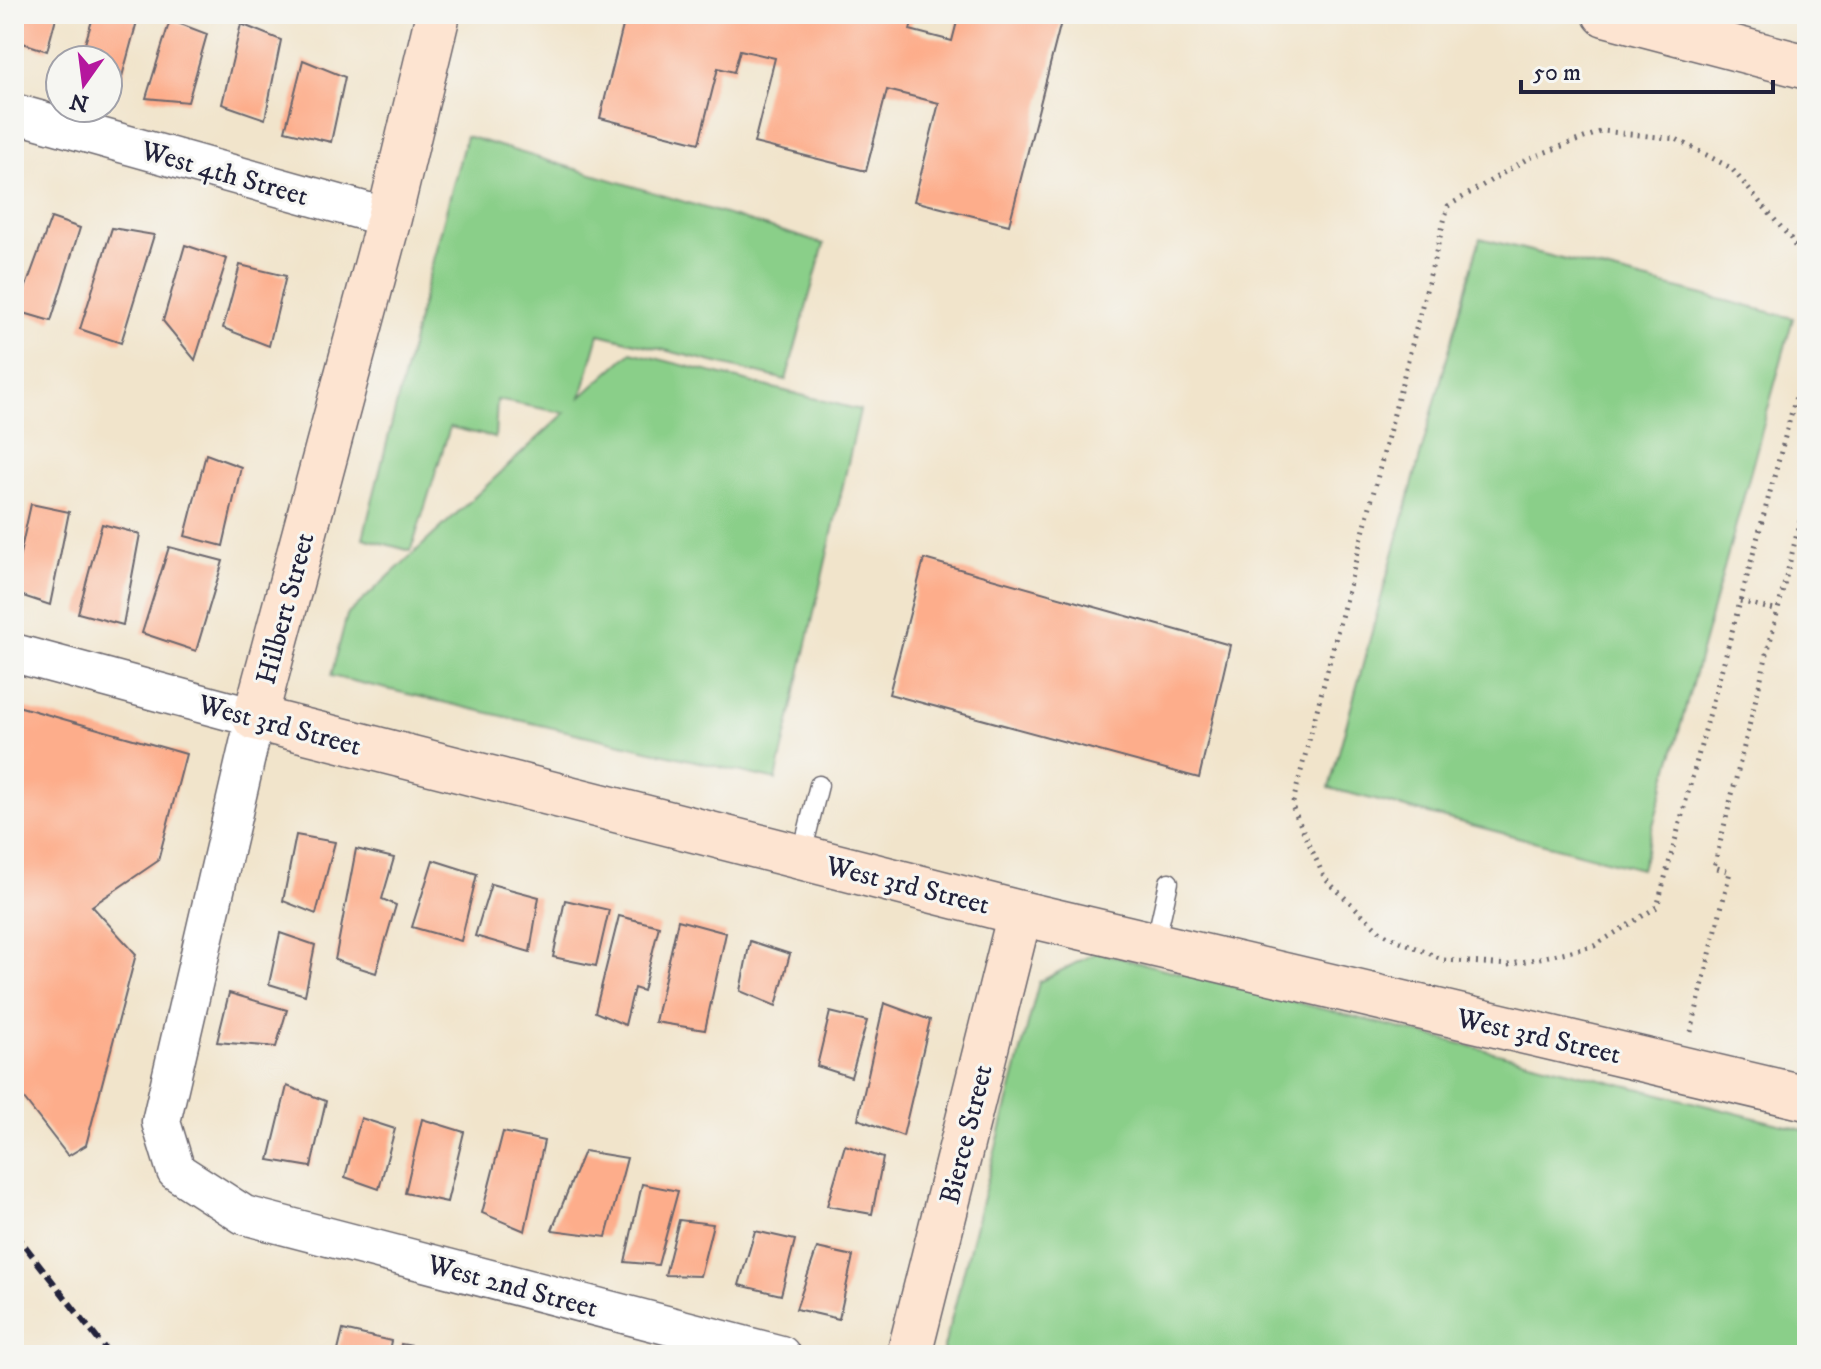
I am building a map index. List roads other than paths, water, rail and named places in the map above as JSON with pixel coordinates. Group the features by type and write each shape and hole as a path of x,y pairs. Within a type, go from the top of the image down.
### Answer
{"street":[{"name":"Hilbert Street","path":"244,1215 176,1171 161,1122 255,718 389,218 438,14"},
{"path":"1605,14 1807,67"},
{"name":"West 4th Street","path":"14,113 389,218"},
{"name":"West 3rd Street","path":"14,653 255,718 1020,913 1807,1098"},
{"name":"Bierce Street","path":"909,1355 1020,913"},
{"name":"West 2nd Street","path":"244,1215 781,1355"}],"lane":[{"path":"801,857 819,785"},
{"path":"1155,944 1169,882"}],"railway":[{"path":"14,1232 110,1355"}]}
